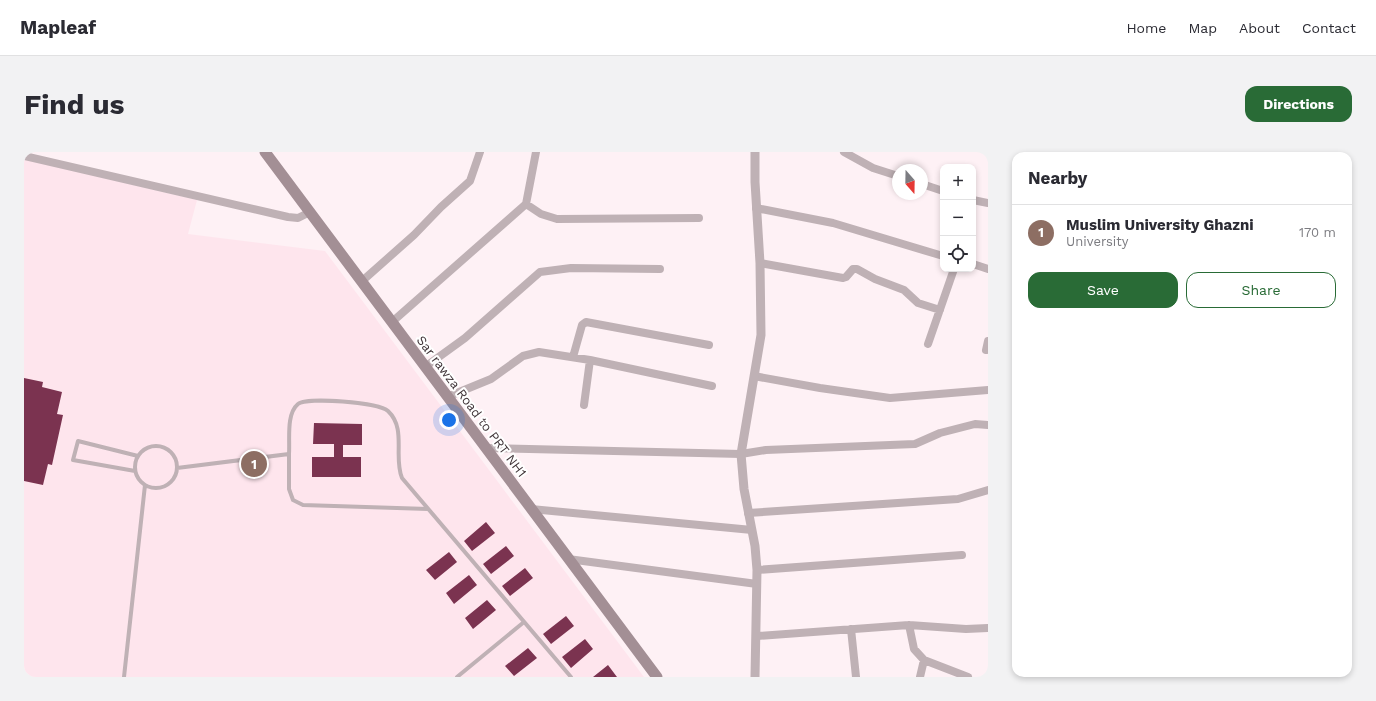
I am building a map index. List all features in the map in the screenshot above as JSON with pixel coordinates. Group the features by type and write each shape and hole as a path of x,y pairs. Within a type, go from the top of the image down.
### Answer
{"main road":[{"name":"Sar rawza Road to PRT NH1","path":"265,152 657,677"}],"street":[{"path":"361,282 414,235 441,207 470,181 480,152"},
{"path":"392,322 526,204 536,152"},
{"path":"755,152 756,208 760,263 761,335 741,454 757,570 757,636 755,677"},
{"path":"844,152 873,168 892,174"},
{"path":"24,156 36,155 171,192 288,217 298,218 310,212"},
{"path":"928,186 940,190"},
{"path":"976,201 988,204"},
{"path":"526,204 541,214 557,218 699,218"},
{"path":"756,208 833,223 940,255"},
{"path":"760,263 843,278 846,277 853,269 856,269 875,279 904,290 918,303 940,310"},
{"path":"976,265 988,269"},
{"path":"425,367 465,338 540,272 563,269 660,269"},
{"path":"928,344 953,272"},
{"path":"573,357 582,325 586,322 709,345"},
{"path":"986,350 988,341"},
{"path":"447,397 491,379 530,353 539,352 590,360 712,386"},
{"path":"584,406 590,360"},
{"path":"754,376 820,388 890,398 988,390"},
{"path":"486,448 741,454 766,450 915,444 940,434 975,424 988,425"},
{"path":"748,513 958,499 988,490"},
{"path":"531,509 752,530"},
{"path":"757,570 962,555"},
{"path":"568,559 757,584"},
{"path":"757,636 909,625 966,629 988,628"},
{"path":"909,625 914,649 924,660 968,677"},
{"path":"851,629 856,677"},
{"path":"920,677 924,660"}],"lane":[{"path":"428,509 303,505 293,500 289,489 291,413 299,403 308,401 362,402 378,406 388,411 395,421 399,435 398,470 402,478 571,677"},
{"path":"135,472 73,460 78,441 138,456"},
{"path":"161,446 173,454 178,468 172,481 166,486 153,488 141,482 135,472 135,463 138,456 148,448 161,446"},
{"path":"178,468 289,454"},
{"path":"124,677 145,485"},
{"path":"457,677 524,622"}],"shaded area":[{"path":"24,159 197,200 188,234 325,251 644,677 24,677"}],"building":[{"path":"24,378 43,382 42,387 62,392 57,414 63,415 52,465 48,464 43,485 24,481"},
{"path":"314,423 362,424 362,445 343,445 343,457 361,457 361,477 312,477 312,457 334,457 334,444 313,444"},
{"path":"486,522 495,533 472,551 464,541"},
{"path":"506,546 514,556 491,574 483,564"},
{"path":"449,552 457,562 435,580 426,570"},
{"path":"525,568 533,578 510,596 502,586"},
{"path":"469,575 477,585 454,604 446,593"},
{"path":"487,600 496,610 473,629 465,618"},
{"path":"566,616 574,626 551,644 543,634"},
{"path":"585,639 593,649 571,668 562,657"},
{"path":"528,648 537,658 514,676 505,666"},
{"path":"608,665 617,677 593,677"}],"place":[{"name":"Muslim University Ghazni","path":"254,464"}]}
